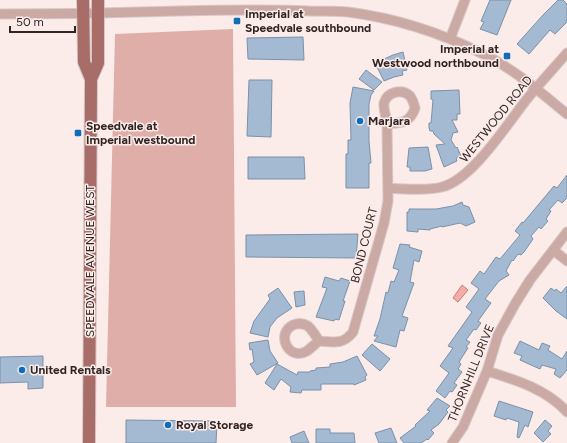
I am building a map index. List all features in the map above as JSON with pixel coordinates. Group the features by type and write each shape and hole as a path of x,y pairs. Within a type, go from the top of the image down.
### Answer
{"main road":[{"name":"SPEEDVALE AVENUE WEST","path":"84,0 84,62 91,79 89,443"},
{"name":"SPEEDVALE AVENUE WEST","path":"91,79 98,63 98,0"}],"street":[{"path":"450,39 465,0"},
{"path":"0,14 292,10 348,12 383,18 423,29 450,39 496,61 513,72 567,114"},
{"name":"WESTWOOD ROAD","path":"388,188 442,187 464,176 475,166 535,89 567,53"},
{"name":"BOND COURT","path":"319,341 341,342 346,340 353,332 384,221 388,201 387,124"},
{"name":"THORNHILL DRIVE","path":"452,443 463,427 487,371 498,335 515,304 567,232"},
{"path":"553,250 567,261"},
{"path":"487,371 524,382 559,403 567,412"}],"shaded area":[{"path":"233,29 236,407 106,407 115,34"},
{"path":"462,285 468,290 458,302 453,298"}],"building":[{"path":"490,0 511,0 497,35 480,29 484,22 481,21"},
{"path":"558,0 563,0 567,4 567,22 555,34 550,30 529,54 517,44"},
{"path":"303,37 304,60 248,59 247,38"},
{"path":"403,52 407,70 402,71 403,75 384,81 375,63"},
{"path":"366,70 382,82 374,90 359,79"},
{"path":"249,80 272,80 271,137 247,136"},
{"path":"353,87 374,91 371,95 369,104 369,141 371,163 369,163 369,188 346,188 346,154 348,154 348,140 351,140 350,103"},
{"path":"459,90 460,114 457,114 457,120 452,120 458,132 453,133 451,140 456,148 457,147 461,156 456,158 457,161 444,167 436,145 445,144 434,134 433,131 430,131 429,128 429,123 431,123 433,100 431,99 431,91"},
{"path":"428,147 432,169 425,171 410,171 410,167 407,167 409,148"},
{"path":"248,157 304,157 305,179 248,179"},
{"path":"567,175 567,198 562,203 558,200 549,210 551,211 546,219 548,221 541,229 539,227 531,236 533,239 524,252 521,255 518,254 513,261 512,260 506,271 509,275 499,281 485,299 491,303 478,321 481,323 476,330 474,329 466,340 470,342 459,362 461,364 458,369 462,372 454,383 457,385 445,398 436,391 449,373 440,366 453,348 448,346 472,312 466,307 479,289 471,283 480,271 484,274 496,257 500,259 520,235 515,231 522,222 523,223 554,186 557,188"},
{"path":"462,202 463,205 469,207 475,222 466,226 460,223 430,230 418,229 418,232 407,231 407,212 409,212 409,209 436,209 453,206"},
{"path":"358,234 356,258 246,257 246,235"},
{"path":"400,244 410,245 409,247 422,251 419,262 414,260 410,282 414,283 402,316 408,318 404,331 400,330 396,347 374,341 378,336 374,336 380,319 386,292 388,293 391,281 394,282 399,270 393,268"},
{"path":"325,277 339,281 341,278 350,281 343,301 345,301 339,320 335,319 334,321 316,317 327,288 322,287"},
{"path":"567,286 567,319 556,311 543,298 551,288 555,291 556,289 561,293"},
{"path":"278,288 292,308 277,318 270,327 268,337 250,333 254,321 270,299 268,295"},
{"path":"304,291 305,305 296,307 294,292"},
{"path":"268,340 270,351 278,363 257,375 250,364 254,362 252,349 250,350 249,343"},
{"path":"520,341 539,350 542,343 550,346 548,350 562,359 567,351 567,370 560,378 554,374 556,369 542,365 540,369 520,360 522,356 514,353"},
{"path":"372,344 390,359 380,371 362,355"},
{"name":"United Rentals","path":"43,356 43,388 28,389 28,382 0,383 0,357"},
{"path":"357,356 367,375 365,377 366,380 354,385 321,384 321,390 302,390 301,393 290,392 291,387 281,379 274,390 265,383 277,364 297,375 298,372 310,372 316,370 316,368 330,367 330,364 343,362"},
{"path":"437,398 450,406 446,410 448,412 439,424 431,430 434,433 428,440 427,439 421,443 404,443 400,438 416,426 415,425 430,411 427,410"},
{"path":"499,401 533,412 528,427 525,425 519,438 517,437 519,422 494,416"},
{"path":"126,420 212,421 212,424 217,424 216,443 126,443"},
{"path":"545,420 552,426 548,431 551,434 543,442 534,433"},
{"path":"391,428 397,443 379,443 375,433"},
{"path":"316,429 330,429 330,433 354,433 355,443 316,443"},
{"path":"304,431 309,443 292,443 290,437"}],"place":[{"name":"Imperial at Speedvale southbound","path":"237,21"},
{"name":"Imperial at Westwood northbound","path":"507,56"},
{"name":"Marjara","path":"360,121"},
{"name":"Speedvale at Imperial westbound","path":"78,133"},
{"name":"United Rentals","path":"22,370"},
{"name":"Royal Storage","path":"168,425"}]}
